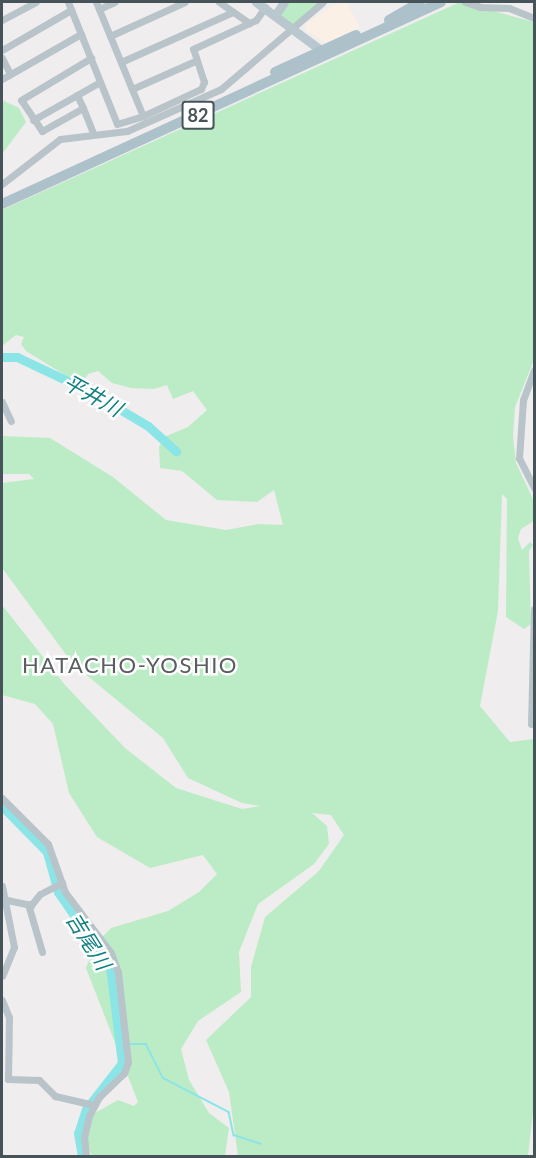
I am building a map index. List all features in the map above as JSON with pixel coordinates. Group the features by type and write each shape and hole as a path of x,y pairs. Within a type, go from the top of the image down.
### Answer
{"main road":[{"path":"392,23 420,2"},
{"name":"82","path":"392,23 427,2"},
{"name":"82","path":"2,204 441,2"},
{"path":"392,23 420,18 452,2"},
{"name":"82","path":"2,196 326,53"}],"street":[{"path":"2,20 36,2"},
{"path":"68,2 117,124 143,116 201,89 204,82 195,61 193,49 249,23 261,4 326,53"},
{"path":"115,2 98,5 143,116"},
{"path":"110,36 184,2"},
{"path":"219,2 249,23"},
{"path":"276,14 284,2"},
{"path":"2,184 53,142 93,133 127,131 221,89 323,2"},
{"path":"465,2 480,7 509,8 534,18"},
{"path":"2,50 71,10"},
{"path":"121,62 233,12"},
{"path":"2,79 81,34"},
{"path":"2,58 10,74"},
{"path":"83,108 42,131 33,120 22,97 91,58"},
{"path":"132,89 195,61"},
{"path":"33,120 100,82"},
{"path":"77,95 93,133"},
{"path":"534,370 524,400 519,458 534,488"},
{"path":"2,402 11,422"},
{"path":"531,724 534,609"},
{"path":"2,798 48,844 62,883 111,953 118,972 128,1062 124,1073 90,1103 85,1124 86,1156"},
{"path":"7,900 28,904 62,883"},
{"path":"2,886 7,900 14,947 2,976"},
{"path":"28,904 42,952"},
{"path":"2,1000 9,1017 8,1079 32,1078 55,1096 90,1103"}],"shaded area":[{"path":"337,2 347,2 360,28 326,43 306,30 306,24"}],"green space":[{"path":"284,2 321,2 293,28 276,14"},
{"path":"460,2 534,22 534,360 515,407 513,436 516,463 533,499 534,521 521,529 518,538 522,550 530,542 533,545 529,551 531,624 524,629 506,617 507,499 502,494 498,611 480,706 510,742 534,739 534,1103 528,1156 238,1156 229,1092 206,1040 251,997 251,967 265,917 319,871 344,835 331,815 312,813 327,826 329,844 314,864 258,904 239,952 241,992 198,1021 181,1049 189,1080 209,1113 229,1128 225,1156 92,1156 86,1143 93,1114 118,1100 134,1106 138,1102 86,968 96,943 111,928 168,911 199,892 217,874 203,855 150,868 97,837 69,793 53,724 35,704 2,695 2,605 65,685 125,748 176,788 242,809 261,806 242,803 188,778 163,738 73,664 2,568 2,483 34,479 29,474 2,474 2,436 50,438 113,477 166,520 226,530 258,524 283,525 274,490 257,502 217,500 182,471 160,468 159,447 164,437 188,427 207,410 193,391 173,399 167,385 154,389 131,388 112,383 98,371 88,374 81,385 26,351 21,344 24,337 16,335 2,346 2,210"},
{"path":"2,100 19,108 26,122 2,154"}],"waterway":[{"name":"平井川","path":"2,357 17,357 89,391 148,426 176,451"},
{"name":"吉尾川","path":"2,806 47,852 58,892 110,967 122,1063 86,1109 78,1133 82,1156"},
{"path":"128,1044 146,1044 163,1078 229,1112 234,1135 261,1144"}],"district":[{"name":"HATACHO-YOSHIO","path":"130,665"}]}
